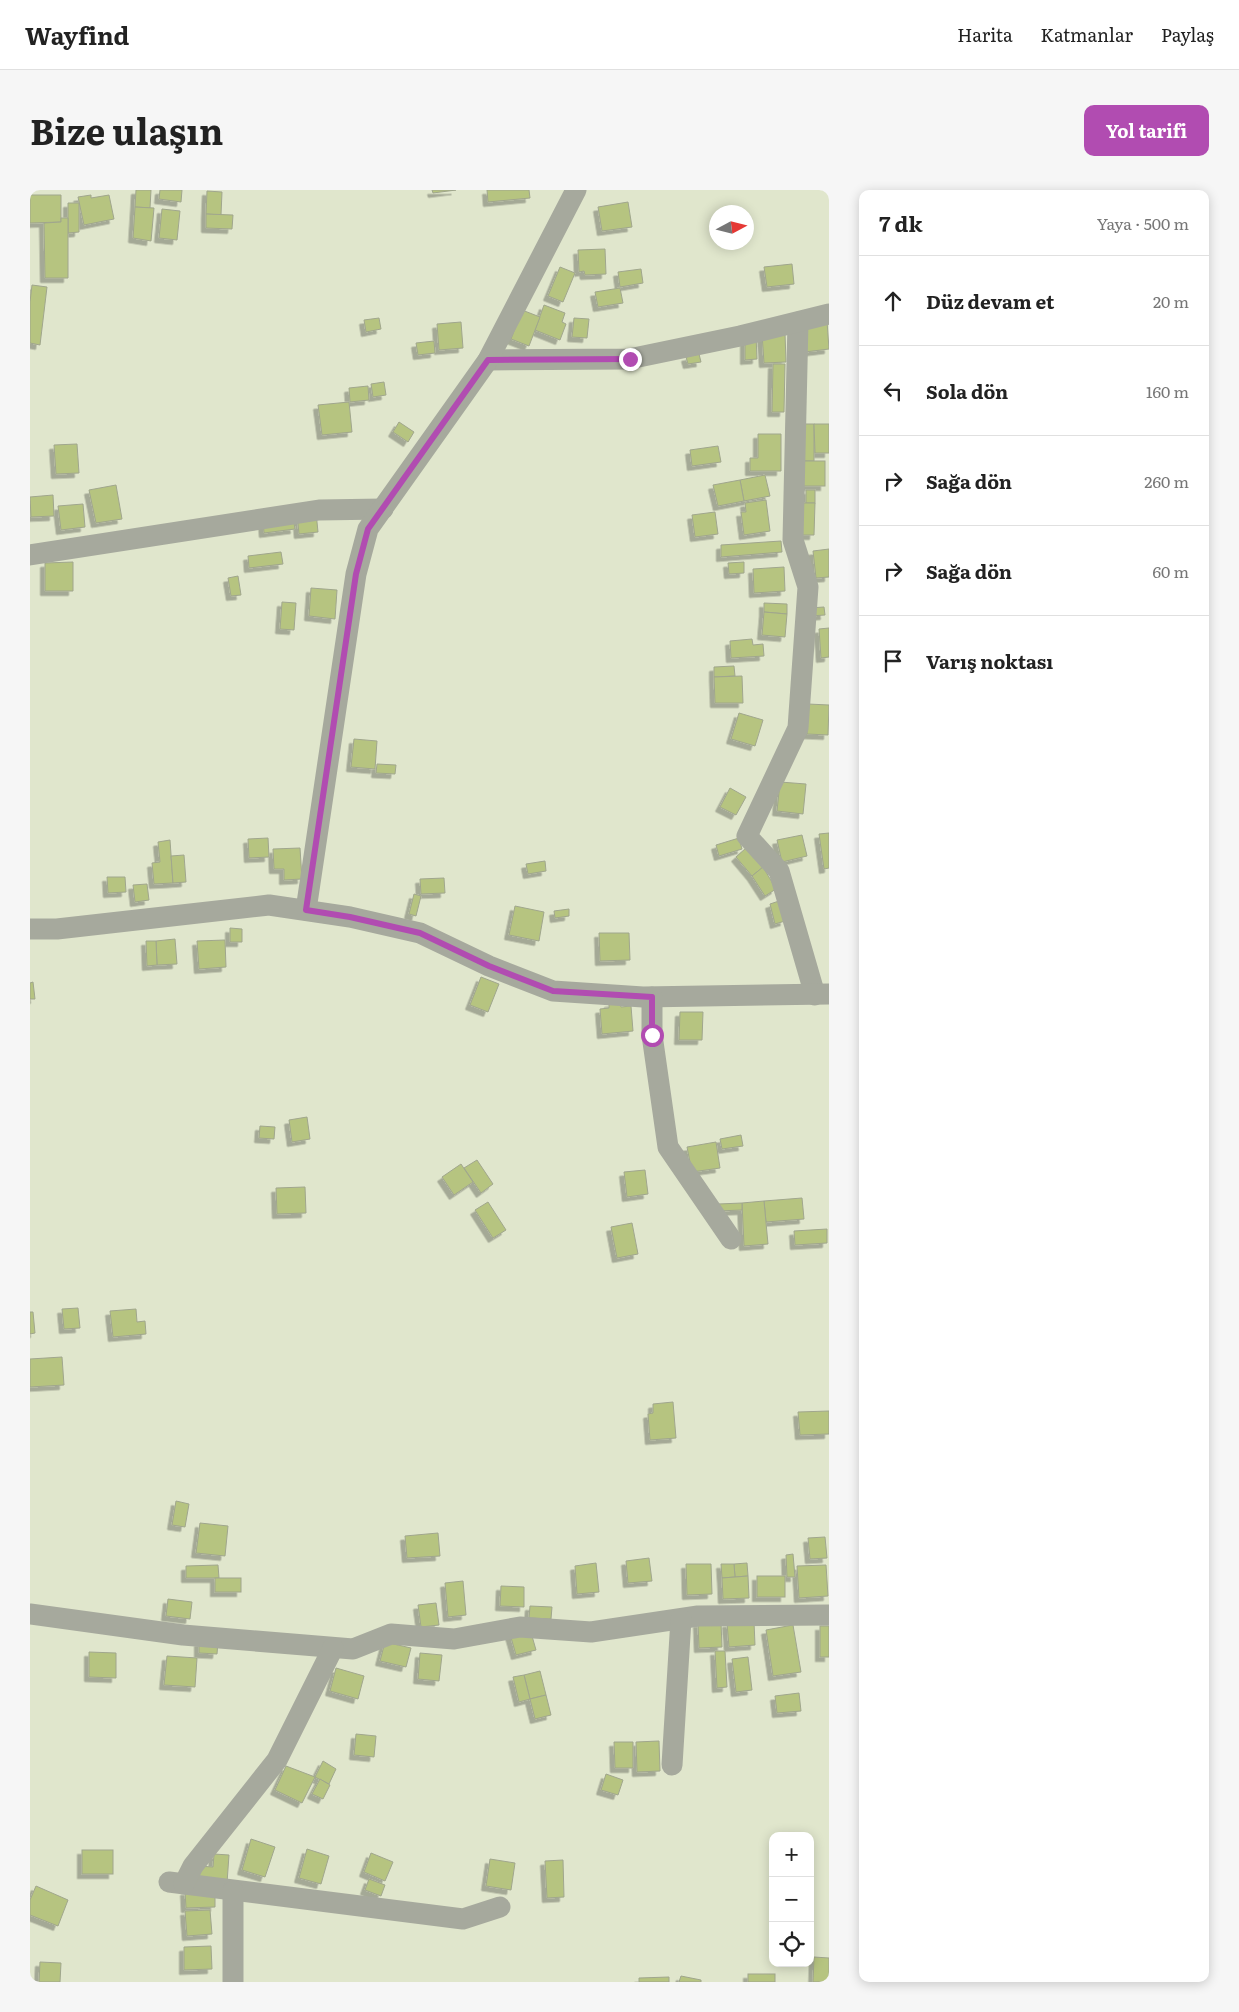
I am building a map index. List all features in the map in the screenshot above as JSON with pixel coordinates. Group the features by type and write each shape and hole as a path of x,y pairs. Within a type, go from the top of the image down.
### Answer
{"street":[{"path":"306,910 356,574 368,529 488,360 576,190"},
{"path":"488,360 630,359 829,314"},
{"path":"30,929 57,929 269,905 350,917 420,933 489,966 553,991 652,997 822,994 778,871 747,836 798,728 808,587 793,540 798,322"},
{"path":"30,555 319,510 382,509"},
{"path":"652,997 652,1035 668,1148 731,1239"},
{"path":"30,1614 183,1636 353,1650 391,1634 454,1639 520,1627 591,1632 698,1616 829,1615"},
{"path":"672,1765 682,1619"},
{"path":"333,1648 277,1760 193,1866 177,1883 463,1919 500,1908"},
{"path":"233,1890 233,1982"}],"building":[{"path":"136,190 151,190 150,208 135,207"},
{"path":"160,190 182,190 181,202 159,199"},
{"path":"432,190 456,190 433,193"},
{"path":"487,190 529,190 530,198 488,202"},
{"path":"207,191 222,192 221,215 206,214"},
{"path":"30,195 61,195 61,222 30,223"},
{"path":"91,195 91,198 109,195 114,219 84,225 78,197"},
{"path":"628,202 632,227 602,231 598,207"},
{"path":"68,203 79,203 79,232 68,233"},
{"path":"135,207 154,208 151,241 133,238"},
{"path":"162,209 180,211 177,240 159,238"},
{"path":"206,214 233,215 232,229 206,228"},
{"path":"61,218 68,218 68,278 45,278 44,223 61,222"},
{"path":"605,249 606,274 585,275 584,271 579,272 578,250"},
{"path":"792,264 794,284 767,287 764,267"},
{"path":"560,267 575,273 563,302 548,296"},
{"path":"641,269 643,283 620,287 618,272"},
{"path":"32,285 47,287 40,345 30,343"},
{"path":"620,288 623,303 598,307 595,292"},
{"path":"544,305 565,313 562,322 566,324 560,340 535,330"},
{"path":"522,310 540,317 529,346 511,339"},
{"path":"379,318 381,329 366,332 364,320"},
{"path":"574,318 589,319 587,338 572,337"},
{"path":"827,321 829,349 805,352 802,324"},
{"path":"461,322 463,348 439,350 437,324"},
{"path":"785,333 786,362 764,363 762,334"},
{"path":"745,335 756,335 757,359 745,360"},
{"path":"434,341 435,353 418,355 416,343"},
{"path":"699,354 701,362 688,364 686,357"},
{"path":"773,364 785,364 784,412 772,412"},
{"path":"384,382 386,395 373,397 371,384"},
{"path":"368,386 369,400 350,402 349,388"},
{"path":"349,402 352,432 322,435 318,405"},
{"path":"399,422 414,432 408,442 393,432"},
{"path":"801,424 814,424 814,461 801,461"},
{"path":"814,424 829,424 829,453 815,453"},
{"path":"758,434 781,434 781,471 750,471 750,458 758,458"},
{"path":"77,444 79,473 56,474 54,445"},
{"path":"718,446 721,462 692,466 690,450"},
{"path":"801,461 825,461 825,486 801,486"},
{"path":"765,475 770,496 744,501 740,480"},
{"path":"740,480 744,501 718,506 713,485"},
{"path":"116,485 122,519 96,523 89,490"},
{"path":"806,490 815,490 815,503 806,503"},
{"path":"53,495 54,516 31,517 30,497"},
{"path":"766,500 770,531 744,535 741,512 746,512 745,503"},
{"path":"799,503 815,503 814,535 798,535"},
{"path":"83,504 85,527 61,530 58,506"},
{"path":"316,512 318,532 299,534 297,514"},
{"path":"715,512 718,534 695,537 692,515"},
{"path":"293,517 295,529 264,533 263,521"},
{"path":"781,541 782,552 721,557 721,545"},
{"path":"829,549 829,577 816,578 813,551"},
{"path":"281,552 283,564 249,568 248,556"},
{"path":"73,562 73,591 45,591 45,563"},
{"path":"744,562 744,573 729,574 728,563"},
{"path":"784,567 785,591 754,593 753,569"},
{"path":"238,576 241,595 231,596 228,578"},
{"path":"311,588 337,590 335,619 309,616"},
{"path":"282,602 296,603 294,630 280,629"},
{"path":"764,603 787,604 787,614 764,612"},
{"path":"824,607 825,615 810,616 809,608"},
{"path":"764,612 787,614 785,637 762,635"},
{"path":"829,628 829,657 821,658 819,629"},
{"path":"752,639 753,645 763,644 764,656 731,658 730,641"},
{"path":"734,666 735,676 714,677 714,667"},
{"path":"742,676 743,703 715,703 714,677"},
{"path":"808,704 829,705 828,735 807,734"},
{"path":"739,713 763,720 755,746 731,739"},
{"path":"354,739 377,741 375,769 351,767"},
{"path":"377,764 396,765 395,774 376,773"},
{"path":"780,782 806,784 803,814 777,811"},
{"path":"730,788 746,797 736,815 720,807"},
{"path":"829,833 829,868 824,869 819,834"},
{"path":"802,835 807,856 782,862 777,840"},
{"path":"268,838 269,857 249,858 248,839"},
{"path":"739,838 742,849 719,856 716,845"},
{"path":"170,840 173,883 154,884 152,863 160,862 158,842"},
{"path":"300,848 302,879 284,880 284,869 274,869 273,849"},
{"path":"746,848 763,867 752,876 736,857"},
{"path":"184,855 186,882 173,883 171,856"},
{"path":"545,861 546,871 528,874 526,864"},
{"path":"763,867 776,889 765,896 752,876"},
{"path":"107,877 125,877 126,892 108,893"},
{"path":"444,878 445,893 421,894 420,879"},
{"path":"147,884 149,900 135,902 133,885"},
{"path":"414,894 421,896 416,916 409,914"},
{"path":"779,901 785,921 775,924 770,904"},
{"path":"515,906 544,912 539,941 509,935"},
{"path":"569,909 569,916 555,918 554,911"},
{"path":"230,928 242,929 242,942 230,942"},
{"path":"599,933 629,933 630,960 600,961"},
{"path":"175,939 177,964 157,965 156,941"},
{"path":"225,940 226,967 199,969 197,941"},
{"path":"146,941 156,941 157,965 147,966"},
{"path":"481,977 499,984 488,1012 470,1005"},
{"path":"33,982 35,999 30,999 30,983"},
{"path":"620,1002 621,1007 631,1006 633,1031 602,1034 600,1009 609,1008 609,1003"},
{"path":"680,1012 703,1012 702,1040 679,1040"},
{"path":"307,1117 310,1139 292,1142 289,1120"},
{"path":"260,1126 275,1127 274,1139 259,1138"},
{"path":"741,1135 743,1146 722,1149 720,1139"},
{"path":"716,1142 720,1168 692,1172 687,1147"},
{"path":"477,1160 493,1184 481,1193 464,1168"},
{"path":"461,1164 473,1182 454,1195 442,1177"},
{"path":"645,1170 648,1194 627,1197 624,1172"},
{"path":"305,1187 306,1213 277,1214 276,1188"},
{"path":"802,1198 804,1219 766,1222 764,1201"},
{"path":"764,1201 768,1244 744,1246 742,1203"},
{"path":"488,1202 506,1230 493,1238 475,1210"},
{"path":"742,1203 742,1210 718,1211 718,1204"},
{"path":"632,1223 638,1254 617,1258 611,1227"},
{"path":"827,1229 827,1243 795,1245 794,1231"},
{"path":"78,1308 80,1328 64,1329 62,1309"},
{"path":"136,1309 137,1322 145,1321 146,1334 113,1337 110,1311"},
{"path":"30,1312 33,1312 35,1333 30,1334"},
{"path":"62,1357 64,1385 30,1387 30,1359"},
{"path":"673,1402 676,1438 650,1440 648,1414 653,1413 653,1404"},
{"path":"829,1411 829,1434 800,1435 798,1412"},
{"path":"176,1501 189,1504 185,1527 172,1525"},
{"path":"200,1523 228,1526 225,1556 196,1553"},
{"path":"438,1533 440,1556 407,1558 405,1536"},
{"path":"825,1537 827,1558 810,1559 808,1538"},
{"path":"793,1554 795,1577 787,1577 786,1555"},
{"path":"649,1558 652,1581 628,1583 626,1561"},
{"path":"596,1563 599,1592 577,1594 575,1566"},
{"path":"747,1563 748,1576 735,1577 734,1564"},
{"path":"686,1564 711,1564 712,1594 687,1595"},
{"path":"721,1564 734,1564 735,1577 722,1578"},
{"path":"218,1565 219,1578 186,1578 186,1566"},
{"path":"826,1565 828,1596 799,1598 797,1566"},
{"path":"748,1576 749,1598 723,1599 722,1578"},
{"path":"757,1576 785,1576 785,1597 757,1597"},
{"path":"215,1578 241,1578 241,1592 215,1592"},
{"path":"463,1581 466,1615 448,1617 445,1583"},
{"path":"501,1586 524,1587 524,1607 500,1606"},
{"path":"168,1599 192,1602 190,1619 166,1616"},
{"path":"436,1603 439,1625 421,1627 418,1605"},
{"path":"530,1606 552,1607 551,1619 529,1618"},
{"path":"721,1622 722,1647 699,1648 698,1623"},
{"path":"754,1622 755,1645 729,1647 727,1623"},
{"path":"793,1625 801,1672 773,1676 766,1630"},
{"path":"820,1626 829,1626 829,1657 820,1657"},
{"path":"530,1629 536,1650 516,1655 510,1634"},
{"path":"199,1642 218,1642 217,1654 199,1653"},
{"path":"385,1642 411,1648 406,1667 380,1661"},
{"path":"715,1651 725,1651 727,1687 717,1688"},
{"path":"89,1652 116,1653 116,1678 89,1677"},
{"path":"420,1653 442,1655 439,1681 418,1679"},
{"path":"167,1656 197,1658 195,1687 164,1685"},
{"path":"748,1657 752,1690 736,1692 732,1659"},
{"path":"336,1668 364,1676 358,1699 330,1691"},
{"path":"540,1671 546,1695 530,1699 524,1675"},
{"path":"524,1675 530,1699 519,1702 513,1677"},
{"path":"799,1693 801,1711 777,1713 775,1696"},
{"path":"546,1695 551,1715 535,1719 530,1699"},
{"path":"356,1734 376,1736 374,1757 354,1755"},
{"path":"659,1741 660,1771 637,1772 636,1742"},
{"path":"614,1742 633,1742 633,1768 615,1768"},
{"path":"323,1761 336,1769 329,1784 315,1777"},
{"path":"286,1766 315,1777 302,1803 275,1790"},
{"path":"606,1774 623,1780 618,1795 601,1790"},
{"path":"320,1779 330,1785 323,1799 312,1794"},
{"path":"251,1839 275,1847 265,1877 242,1870"},
{"path":"307,1849 329,1856 321,1884 299,1878"},
{"path":"82,1850 113,1850 113,1874 82,1874"},
{"path":"371,1853 393,1862 385,1881 364,1872"},
{"path":"214,1854 229,1855 227,1883 197,1881 198,1866 213,1867"},
{"path":"490,1859 515,1863 511,1890 486,1886"},
{"path":"563,1860 564,1897 547,1898 545,1861"},
{"path":"369,1879 385,1885 381,1896 365,1890"},
{"path":"36,1886 68,1900 58,1926 30,1915 30,1900"},
{"path":"185,1891 215,1891 215,1907 186,1908"},
{"path":"210,1910 212,1934 187,1936 185,1911"},
{"path":"211,1946 212,1969 184,1970 184,1947"},
{"path":"814,1957 829,1958 829,1982 813,1982"},
{"path":"40,1962 61,1963 60,1982 39,1982"},
{"path":"748,1974 775,1974 775,1982 748,1982"},
{"path":"681,1976 701,1980 701,1982 679,1982"},
{"path":"669,1977 669,1982 639,1982 639,1978"}],"route":[{"path":"630,359 488,360 368,529 356,574 306,910 350,917 420,933 489,966 553,991 652,997 652,1035"}]}
